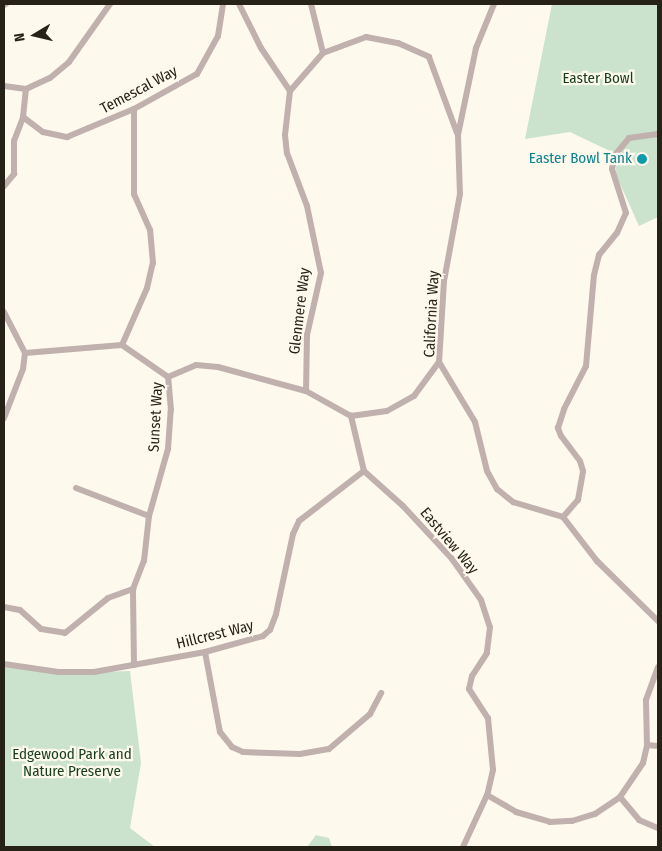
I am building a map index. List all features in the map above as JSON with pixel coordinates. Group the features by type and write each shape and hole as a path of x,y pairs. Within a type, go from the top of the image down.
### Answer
{"street":[{"path":"4,86 26,89 50,78 70,62 110,4"},
{"name":"Temescal Way","path":"23,117 43,132 67,137 134,109 197,74 218,36 223,4"},
{"path":"239,4 261,48 290,91 324,53 366,37 398,43 429,57 458,135"},
{"path":"311,4 324,53"},
{"name":"California Way","path":"494,4 476,48 458,135 460,194 444,281 439,362 475,422 487,471 497,489 513,502 563,517"},
{"path":"4,186 14,174 14,141 23,117 26,89"},
{"name":"Glenmere Way","path":"290,91 285,135 287,153 307,206 321,273 307,335 306,391"},
{"path":"122,345 147,288 153,263 150,230 134,194 134,109"},
{"path":"658,134 629,138 614,156 612,168 626,213 620,229 600,255 594,275 586,366 560,418 560,436 580,461 583,471 578,500 563,517 597,561 658,621"},
{"path":"4,312 25,354 23,370 4,418"},
{"path":"25,354 122,345 168,377"},
{"path":"364,471 351,416 387,411 414,396 439,362"},
{"name":"Sunset Way","path":"134,665 133,590 144,561 149,516 168,449 171,410 168,377 196,365 218,367 306,391 351,416"},
{"name":"Hillcrest Way","path":"4,664 72,673 134,665 205,652 255,640 270,630 299,521 364,471"},
{"name":"Eastview Way","path":"364,471 403,506 452,559 481,600 490,628 487,652 472,676 469,689 488,718 493,770 487,795"},
{"path":"76,488 149,516"},
{"path":"4,607 20,610 41,629 65,633 108,598 133,590"},
{"path":"205,652 220,732 224,740 243,752 300,754 329,749 370,714 381,693"},
{"path":"463,847 487,795 516,812 550,822 572,822 596,814 620,797 642,763 647,745 646,700 658,667"},
{"path":"647,745 658,746"},
{"path":"620,797 639,820 658,828"}],"green space":[{"name":"Easter Bowl","path":"552,4 658,4 658,217 639,226 617,177 615,165 618,155 570,132 525,139"},
{"name":"Edgewood Park and Nature Preserve","path":"4,664 72,673 130,671 141,763 130,828 155,847 4,847"},
{"path":"316,835 329,838 332,847 307,847"}],"place":[{"name":"Easter Bowl Tank","path":"642,159"}]}
